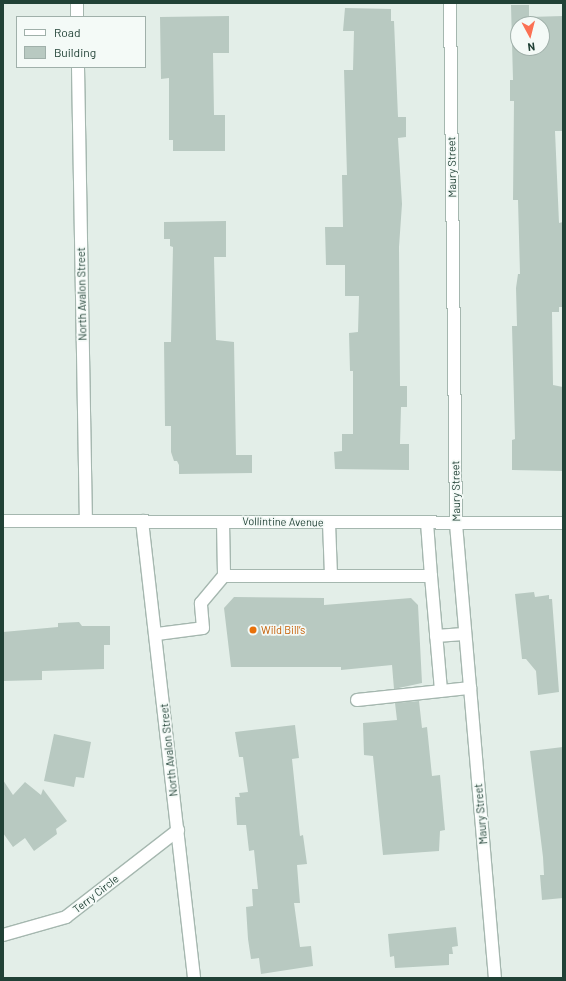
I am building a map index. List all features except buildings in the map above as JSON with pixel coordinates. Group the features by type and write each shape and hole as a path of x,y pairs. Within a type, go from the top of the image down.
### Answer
{"street":[{"path":"77,3 77,16"},
{"name":"Maury Street","path":"450,3 456,524 464,634 495,978"},
{"name":"North Avalon Street","path":"78,68 86,521"},
{"name":"Vollintine Avenue","path":"3,521 456,524 563,523"},
{"name":"North Avalon Street","path":"142,521 157,634 194,978"},
{"path":"157,634 203,628 201,603 224,576 223,522"},
{"path":"329,523 331,576"},
{"path":"427,523 441,691"},
{"path":"224,576 431,576"},
{"path":"436,636 464,634"},
{"path":"357,700 470,688"},
{"name":"Terry Circle","path":"3,935 66,917 178,830"}],"place":[{"name":"Wild Bill’s","path":"253,630"}]}
